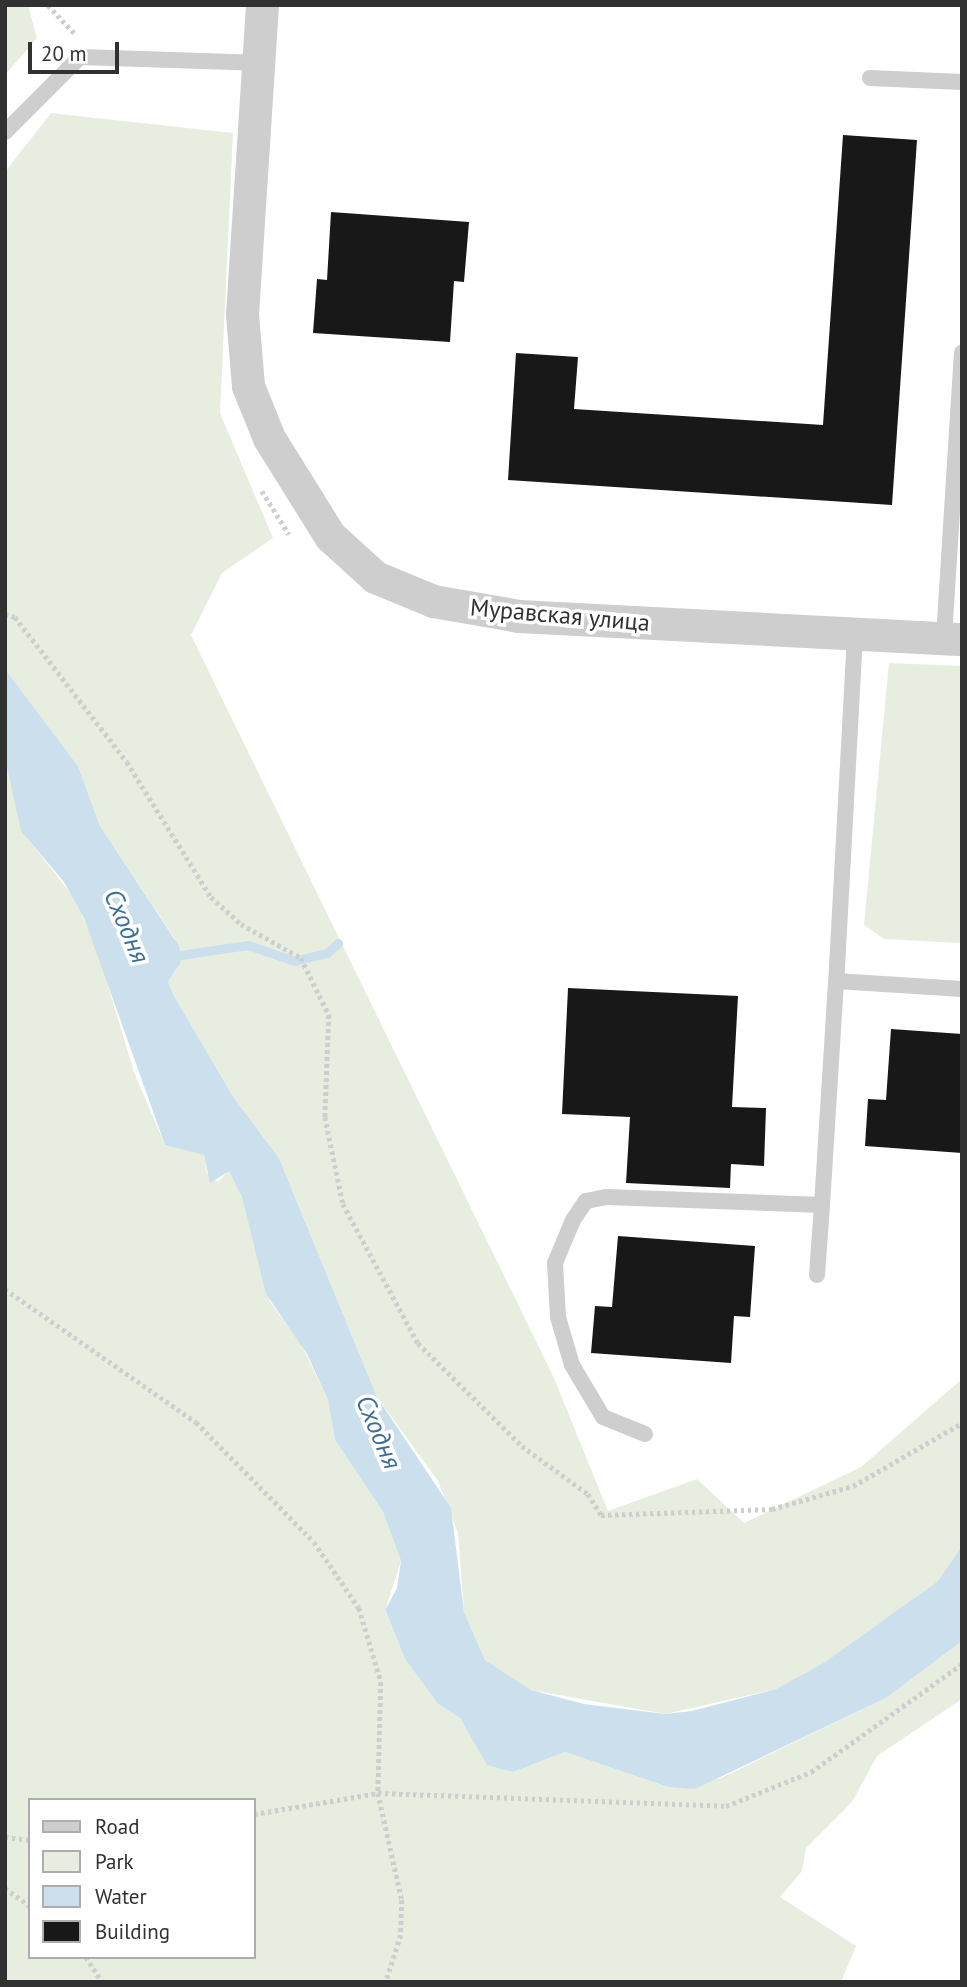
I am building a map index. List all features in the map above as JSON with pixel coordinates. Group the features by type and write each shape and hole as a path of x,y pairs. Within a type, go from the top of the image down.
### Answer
{"street":[{"name":"Муравская улица","path":"262,5 242,314 248,386 269,438 330,536 375,577 433,601 519,616 953,638"}],"lane":[{"path":"5,132 80,57 259,62"},
{"path":"870,78 962,82"},
{"path":"953,638 962,353"},
{"path":"817,1275 855,635"},
{"path":"836,981 962,989"},
{"path":"645,1434 603,1417 583,1392 558,1317 555,1264 586,1201 822,1205"}],"path":[{"path":"48,5 93,58"},
{"path":"258,482 291,537"},
{"path":"5,614 15,617 127,762 211,897 241,924 301,958 329,1016"},
{"path":"5,1289 195,1422 314,1542 359,1608 381,1682 379,1793 402,1900 401,1935 386,1982"},
{"path":"256,1814 379,1793 726,1807 811,1772 962,1664"},
{"path":"5,1838 28,1840"},
{"path":"5,1888 28,1905"},
{"path":"87,1959 102,1982"}],"green space":[{"path":"5,5 28,5 37,38 5,75"},
{"path":"51,113 233,133 220,413 273,538 222,573 191,635 554,1378 608,1511 697,1479 744,1523 861,1467 962,1379 962,1546 938,1581 825,1662 776,1689 665,1714 531,1690 485,1660 464,1612 458,1533 438,1481 377,1397 279,1158 234,1098 174,996 168,982 177,969 175,939 100,826 78,766 5,669 5,172"},
{"path":"889,663 962,666 962,943 884,939 864,925"},
{"path":"5,758 27,838 75,899 96,946 134,1072 165,1145 204,1154 207,1173 218,1182 229,1170 242,1197 270,1302 301,1344 328,1400 335,1440 383,1512 401,1561 385,1611 405,1659 438,1704 460,1718 487,1764 513,1772 565,1752 668,1787 721,1778 886,1698 962,1641 962,1699 877,1756 852,1802 806,1848 802,1871 780,1897 856,1946 841,1982 5,1982"}],"water":[{"name":"Сходня","path":"5,669 78,766 100,826 179,946 181,962 168,982 174,996 234,1098 279,1158 377,1397 451,1508 464,1612 485,1660 531,1690 584,1704 665,1714 692,1711 776,1689 825,1662 938,1581 962,1546 962,1641 886,1698 695,1789 668,1787 565,1752 513,1772 487,1765 460,1718 438,1704 405,1659 385,1610 397,1588 401,1561 383,1512 335,1440 328,1400 307,1354 266,1294 242,1197 229,1171 210,1183 204,1155 165,1145 84,918 64,882 21,831 5,758"}],"building":[{"path":"843,135 917,140 892,505 508,480 516,353 578,357 574,409 823,425"},
{"path":"331,212 469,222 464,282 454,281 450,342 313,333 317,279 327,280"},
{"path":"568,988 738,996 732,1107 766,1108 764,1166 731,1164 730,1188 626,1183 630,1117 562,1114"},
{"path":"891,1029 962,1034 962,1153 865,1146 868,1099 886,1100"},
{"path":"618,1236 755,1246 750,1317 734,1316 731,1363 591,1353 595,1306 612,1307"}],"waterway":[{"path":"173,956 248,945 294,961 327,953 338,943"}]}
